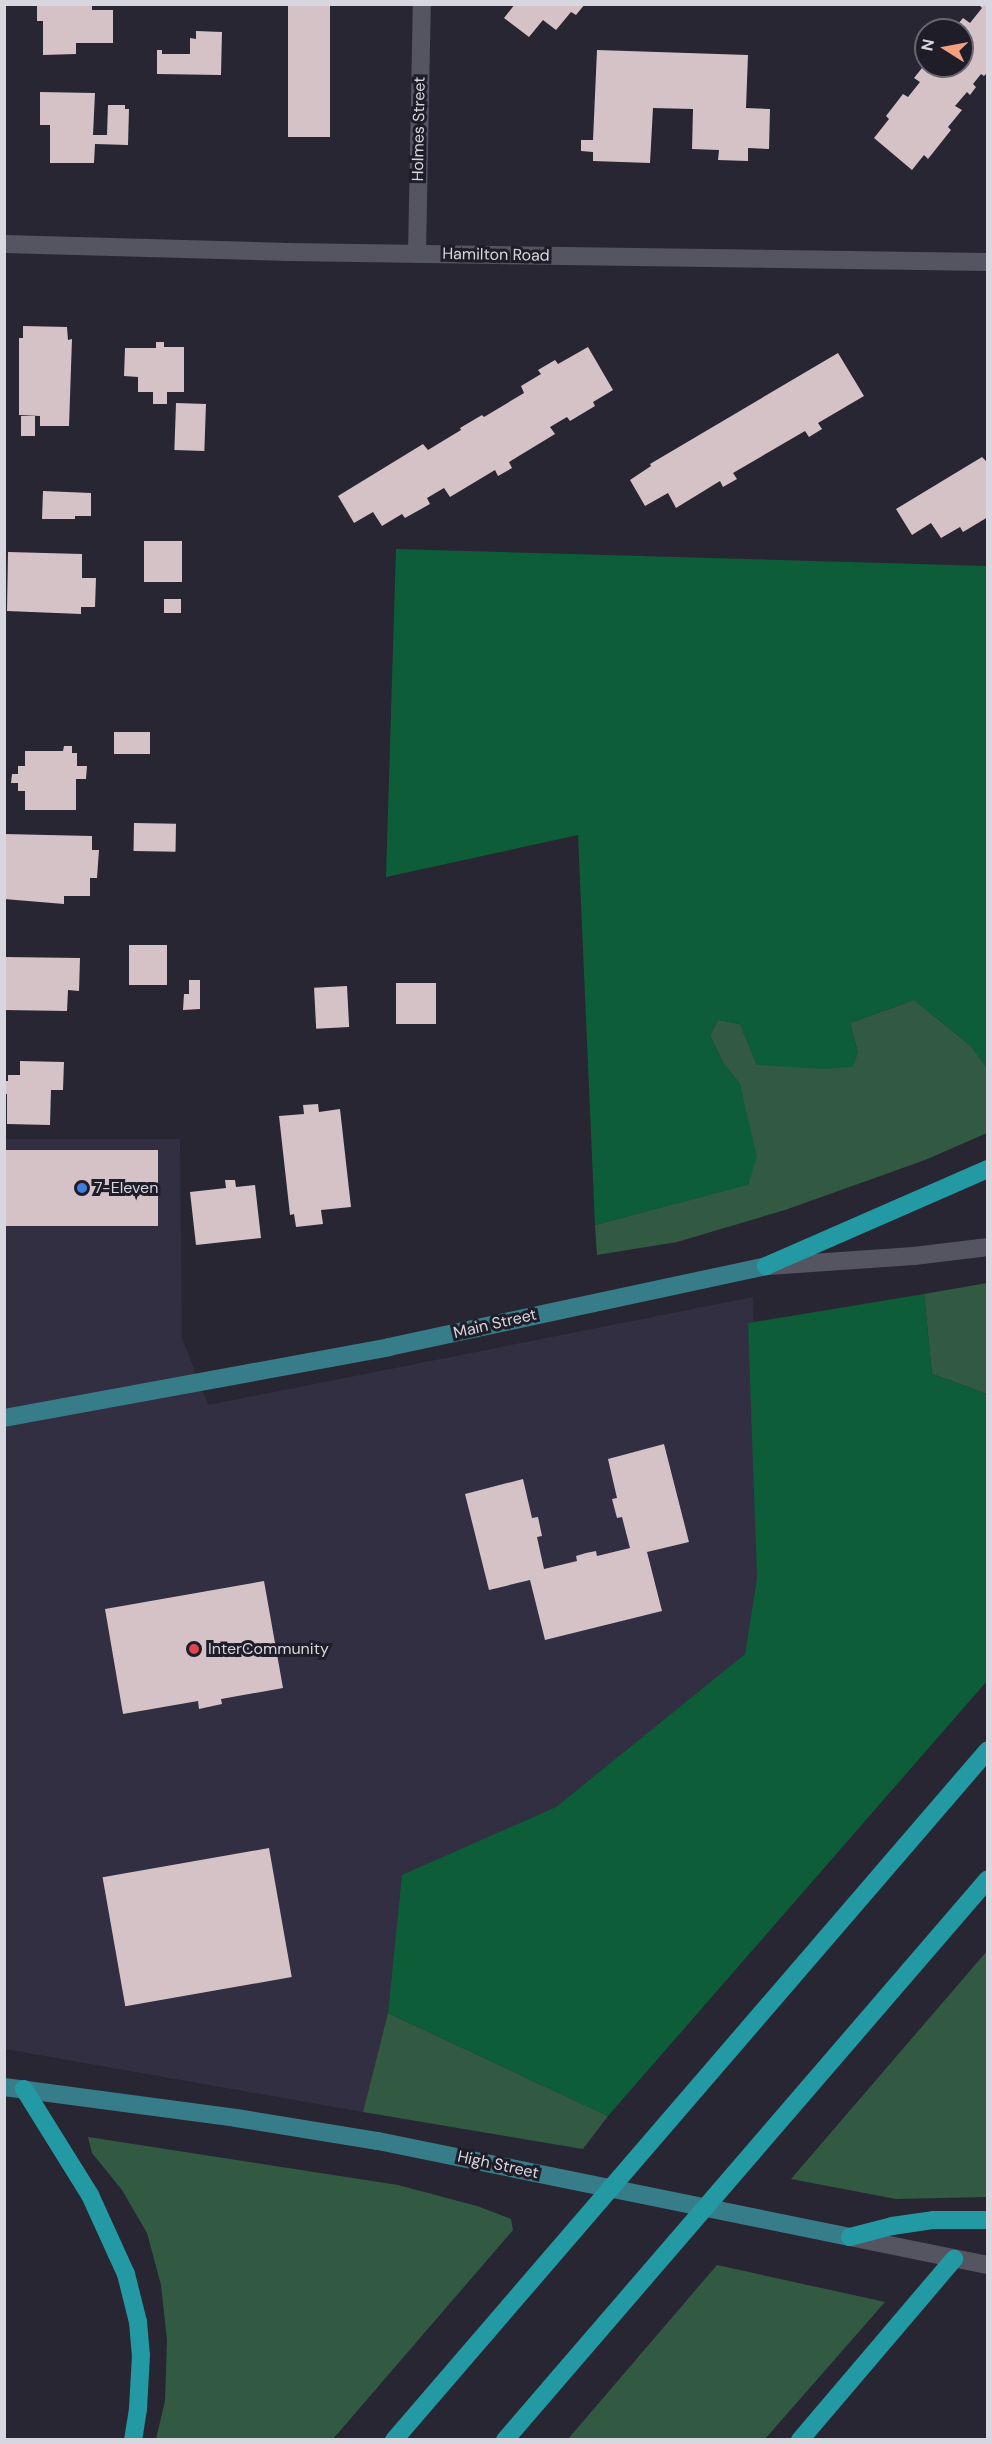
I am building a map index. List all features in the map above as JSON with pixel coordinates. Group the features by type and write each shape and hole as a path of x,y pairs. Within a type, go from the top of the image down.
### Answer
{"highway":[{"path":"766,1266 987,1170"},
{"path":"394,2439 987,1750"},
{"path":"505,2439 987,1879"},
{"path":"24,2089 90,2195 126,2274 138,2322 141,2355 138,2409 133,2439"},
{"path":"850,2237 892,2226 933,2220 987,2220"},
{"path":"800,2439 954,2259"}],"main road":[{"name":"Main Street","path":"4,1419 389,1347 766,1266"},
{"name":"High Street","path":"4,2087 236,2118 378,2141 850,2237"}],"street":[{"name":"Holmes Street","path":"417,254 422,4"},
{"name":"Hamilton Road","path":"4,244 417,254 987,262"},
{"name":"Main Street","path":"766,1266 903,1257 987,1247"},
{"name":"High Street","path":"850,2237 987,2265"}],"shaded area":[{"path":"4,1139 180,1139 182,1338 208,1405 753,1297 757,1578 745,1654 556,1807 403,1875 388,2013 363,2112 5,2049"}],"green space":[{"path":"396,549 987,566 987,1068 971,1046 914,1000 850,1023 858,1053 853,1067 824,1069 757,1065 740,1024 718,1020 710,1035 723,1063 740,1084 757,1157 748,1185 595,1225 578,835 386,877"},
{"path":"914,1000 971,1046 987,1068 987,1133 925,1160 785,1210 677,1242 597,1255 595,1225 749,1184 740,1084 723,1063 710,1035 718,1020 740,1024 757,1065 778,1065 858,1053 850,1023"},
{"path":"987,1283 987,1394 932,1374 924,1294"},
{"path":"924,1294 932,1374 987,1394 987,1681 608,2116 388,2013 402,1875 556,1807 745,1654 757,1578 748,1323"},
{"path":"987,1951 987,2197 896,2199 791,2179"},
{"path":"388,2013 608,2116 583,2149 363,2112"},
{"path":"88,2137 398,2185 477,2206 511,2219 513,2230 333,2439 156,2439 165,2401 167,2340 161,2285 147,2233 122,2190 92,2153"},
{"path":"717,2265 885,2302 765,2439 568,2439"}],"building":[{"path":"92,4 92,10 113,10 113,43 76,43 76,54 43,55 43,21 37,21 37,6"},
{"path":"288,4 330,4 330,137 288,137"},
{"path":"515,4 585,4 576,15 571,12 556,30 543,20 529,37 504,18"},
{"path":"978,4 988,4 988,72 984,76 981,74 973,84 976,87 970,95 967,92 955,106 962,110 948,127 951,130 928,159 924,155 912,170 874,138 889,119 886,116 903,94 908,97 920,82 914,78 974,78 974,18 982,8"},
{"path":"196,31 222,32 221,75 157,74 157,50 162,50 162,54 190,54 190,38 196,39"},
{"path":"597,50 748,55 746,108 770,109 769,149 748,148 748,161 718,160 719,150 692,149 693,109 653,108 650,163 593,161 593,152 581,151 581,140 593,140"},
{"path":"40,92 95,93 93,135 107,135 108,105 125,105 125,109 129,109 128,145 95,144 94,163 50,163 50,125 40,125"},
{"path":"23,326 67,327 68,340 72,339 69,426 40,426 40,416 19,415 19,338 23,338"},
{"path":"156,342 164,342 164,347 184,347 184,392 167,392 167,404 153,404 153,392 138,392 138,377 124,376 125,348 156,348"},
{"path":"588,347 613,390 593,402 595,406 570,421 567,417 550,427 555,434 509,462 512,468 498,476 495,470 450,497 444,488 427,498 430,504 405,518 402,514 382,526 373,512 354,523 338,496 423,444 428,450 482,415 484,417 524,393 521,386 541,374 538,370 555,360 558,364"},
{"path":"838,353 864,396 818,423 822,429 809,437 805,431 733,473 737,479 723,487 720,481 676,508 668,493 645,506 630,480 651,466 650,464"},
{"path":"176,403 206,404 204,451 174,450"},
{"path":"21,416 35,416 35,436 21,436"},
{"path":"982,457 988,463 988,517 963,532 960,527 941,538 931,523 912,535 896,509"},
{"path":"43,491 91,493 91,516 75,516 75,519 42,519"},
{"path":"144,541 182,541 182,582 144,582"},
{"path":"8,552 82,554 82,578 96,578 95,607 81,607 81,614 7,611"},
{"path":"164,599 181,599 181,613 164,613"},
{"path":"114,732 150,732 150,754 114,754"},
{"path":"64,746 72,746 72,753 77,753 77,766 87,766 86,779 76,779 76,810 25,810 25,791 18,791 18,783 11,783 12,774 18,774 18,766 25,766 25,751 63,751"},
{"path":"134,823 176,824 176,852 134,851"},
{"path":"4,834 92,836 92,850 99,850 97,878 90,878 90,896 64,896 64,904 4,899"},
{"path":"129,945 167,945 167,985 129,985"},
{"path":"4,957 80,958 79,991 68,990 67,1011 4,1010"},
{"path":"189,980 200,980 200,1009 183,1010 184,994 189,994"},
{"path":"396,983 436,983 436,1024 396,1024"},
{"path":"347,986 349,1027 316,1029 314,988"},
{"path":"20,1061 64,1062 63,1090 51,1090 50,1125 7,1124 7,1094 4,1094 4,1081 8,1081 8,1075 20,1075"},
{"path":"318,1104 319,1112 340,1109 351,1207 321,1210 323,1224 296,1227 294,1214 290,1215 279,1116 304,1114 303,1105"},
{"name":"7-Eleven","path":"5,1150 158,1150 158,1226 5,1226"},
{"path":"225,1180 235,1180 236,1187 255,1185 261,1238 196,1245 190,1192 226,1188"},
{"path":"664,1444 689,1542 647,1552 662,1611 545,1640 530,1580 489,1590 465,1494 523,1479 532,1518 538,1517 542,1536 537,1537 544,1569 577,1561 576,1556 586,1553 596,1551 597,1556 630,1548 622,1517 617,1518 612,1499 617,1498 608,1459"},
{"name":"InterCommunity","path":"264,1581 283,1688 221,1699 222,1704 199,1709 198,1701 123,1714 105,1609"},
{"path":"269,1848 292,1977 125,2006 103,1877"}],"place":[{"name":"7-Eleven","path":"82,1188"},
{"name":"InterCommunity","path":"194,1649"}]}
